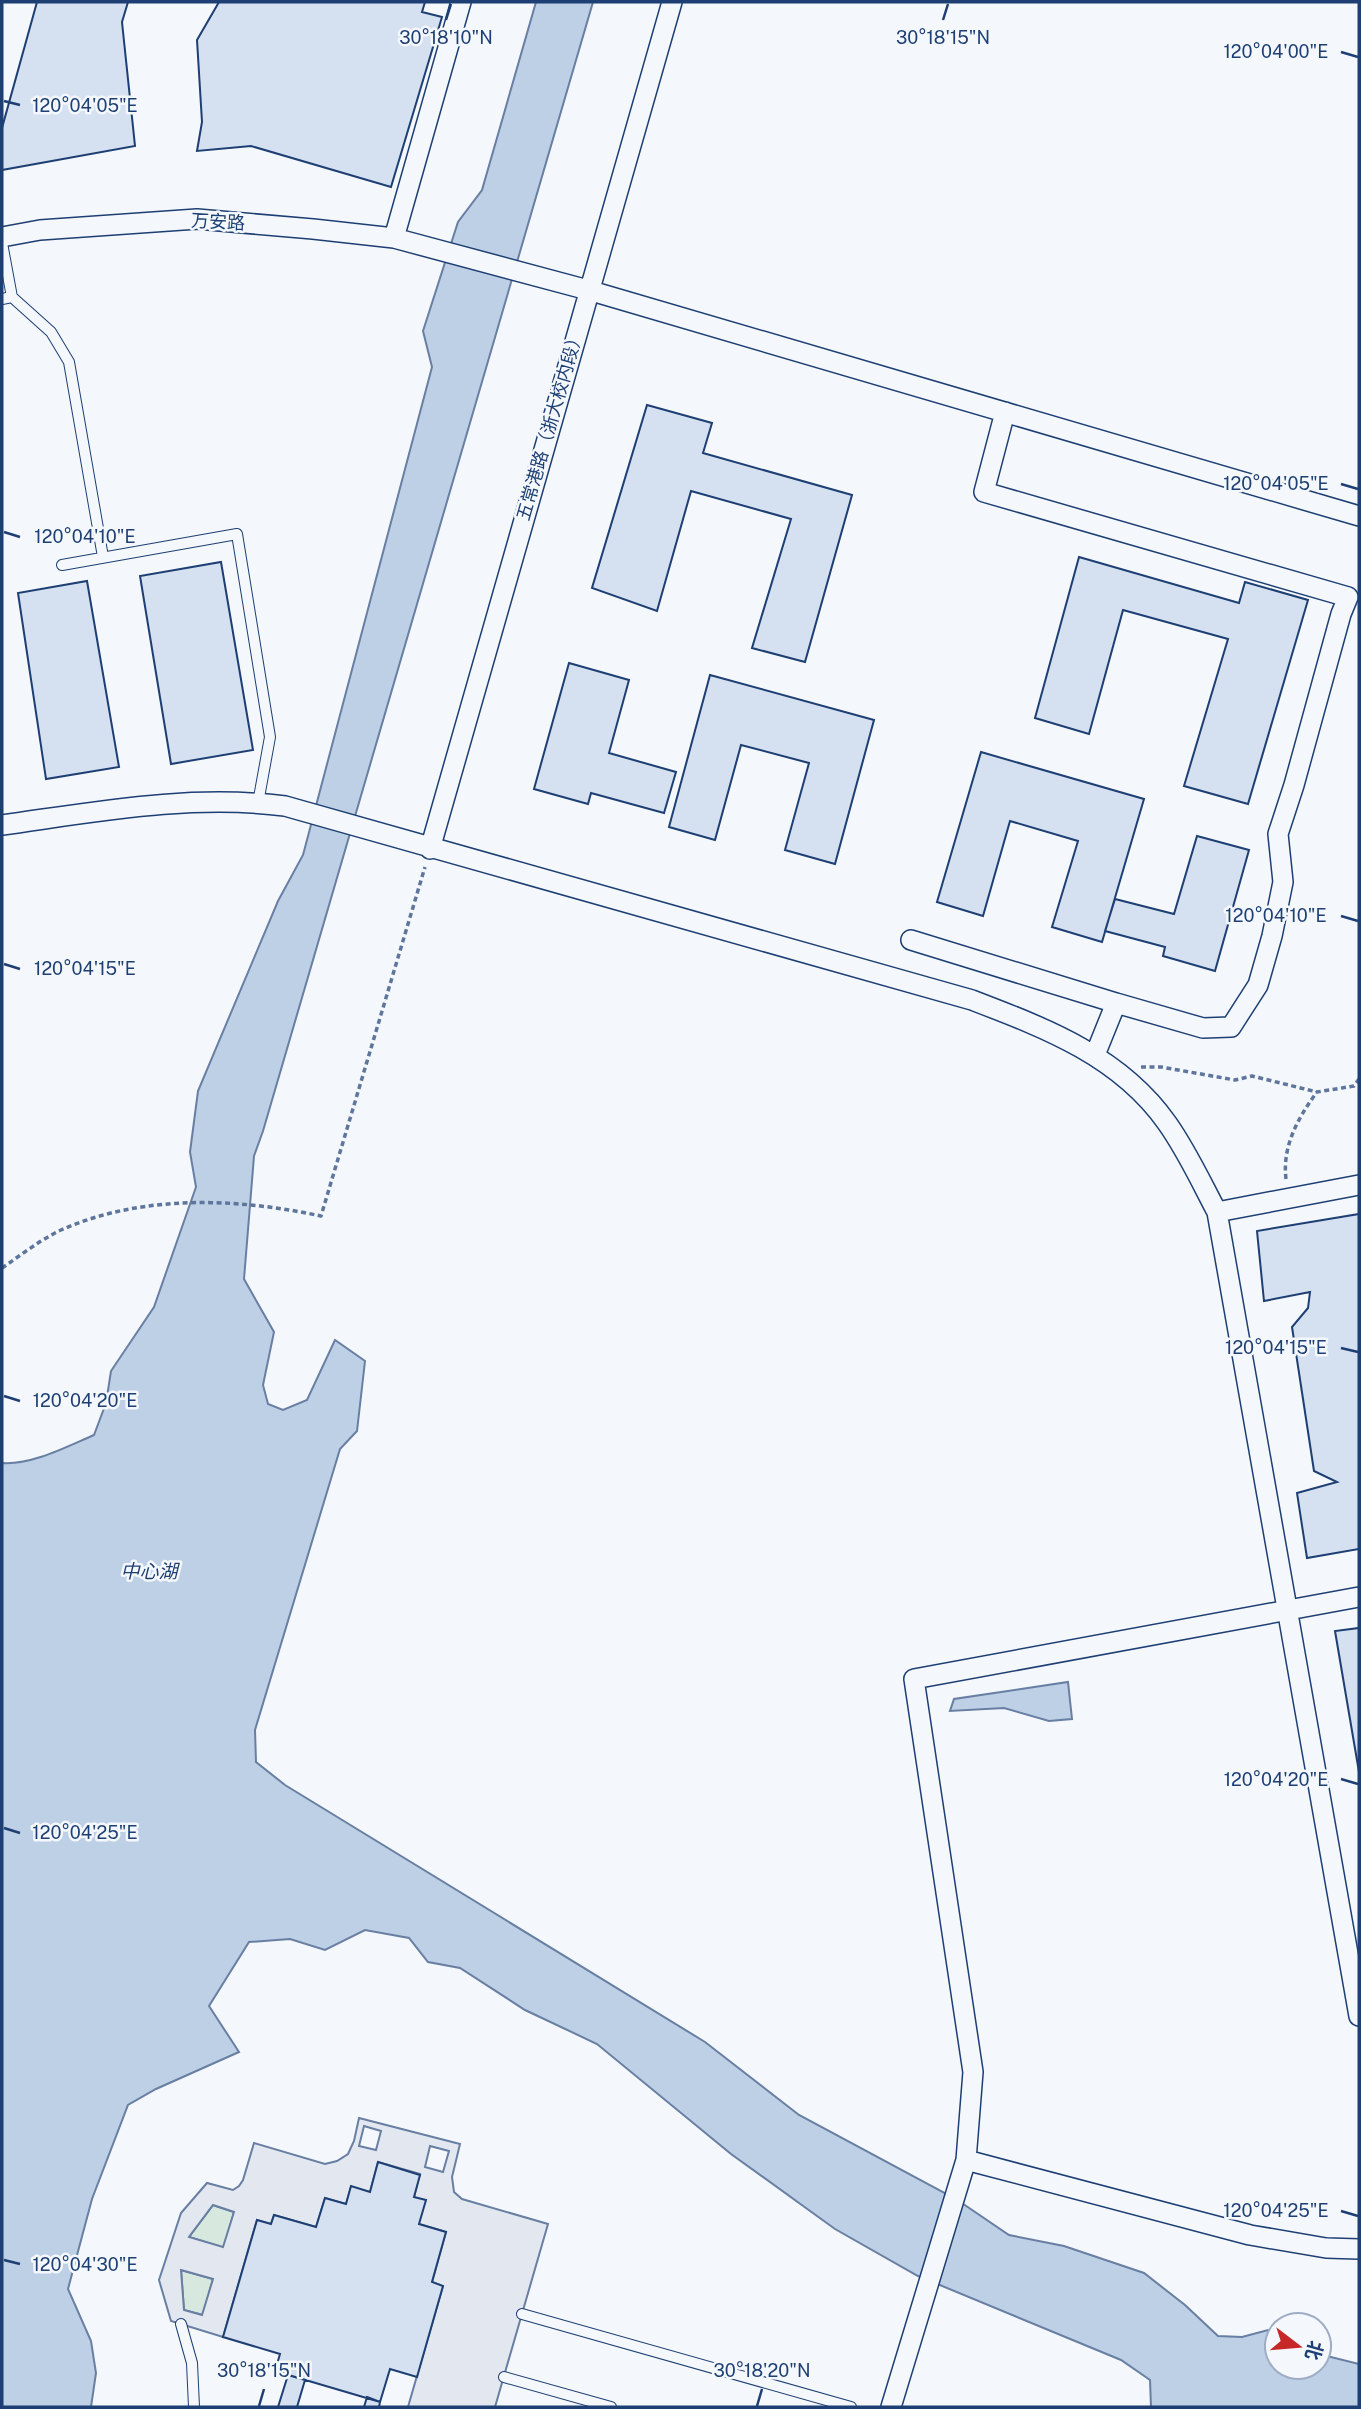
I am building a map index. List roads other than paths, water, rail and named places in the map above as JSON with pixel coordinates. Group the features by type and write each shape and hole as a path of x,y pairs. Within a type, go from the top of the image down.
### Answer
{"street":[{"path":"394,238 461,2"},
{"name":"五常港路（浙大校内段）","path":"430,849 672,2"},
{"name":"万安路","path":"2,240 40,230 197,219 394,238 588,290 1359,516"},
{"path":"911,940 1203,1028 1231,1027 1258,985 1272,936 1283,882 1278,834 1348,597 984,492 1005,412"},
{"path":"2,825 172,802 285,806 972,1000 1029,1021 1074,1042 1095,1055 1139,1091 1167,1122 1217,1212 1359,2016"},
{"path":"1095,1055 1116,1003"},
{"path":"1217,1212 1359,1185"},
{"path":"891,2407 964,2167 973,2073 914,1679 1359,1597"},
{"path":"964,2167 1250,2235 1326,2248 1359,2249"}],"lane":[{"path":"2,240 7,298 51,331 69,362 103,557"},
{"path":"62,565 237,534 270,737 258,803"},
{"path":"522,2314 851,2407"},
{"path":"181,2324 192,2363 194,2407"},
{"path":"504,2377 611,2407"}],"water":[{"name":"中心湖","path":"536,2 593,2 254,1156 244,1279 274,1332 263,1385 268,1404 283,1410 307,1400 335,1340 365,1361 357,1431 340,1449 255,1730 256,1762 285,1785 705,2042 799,2115 956,2199 1009,2235 1064,2246 1144,2273 1185,2305 1218,2336 1242,2337 1263,2331 1263,2381 1333,2381 1333,2358 1359,2364 1359,2407 1151,2407 1150,2380 1121,2360 918,2276 835,2229 731,2154 597,2044 525,2010 460,1968 428,1962 409,1938 365,1930 325,1950 290,1939 249,1942 209,2006 239,2052 156,2089 128,2105 92,2199 68,2289 91,2341 96,2373 91,2407 2,2407 2,1463 37,1458 94,1435 106,1403 111,1371 154,1307 196,1187 190,1152 198,1091 278,901 303,855 432,367 423,331 458,222 482,190"},
{"path":"1068,1682 1072,1719 1049,1721 1004,1708 950,1711 954,1699"}]}
